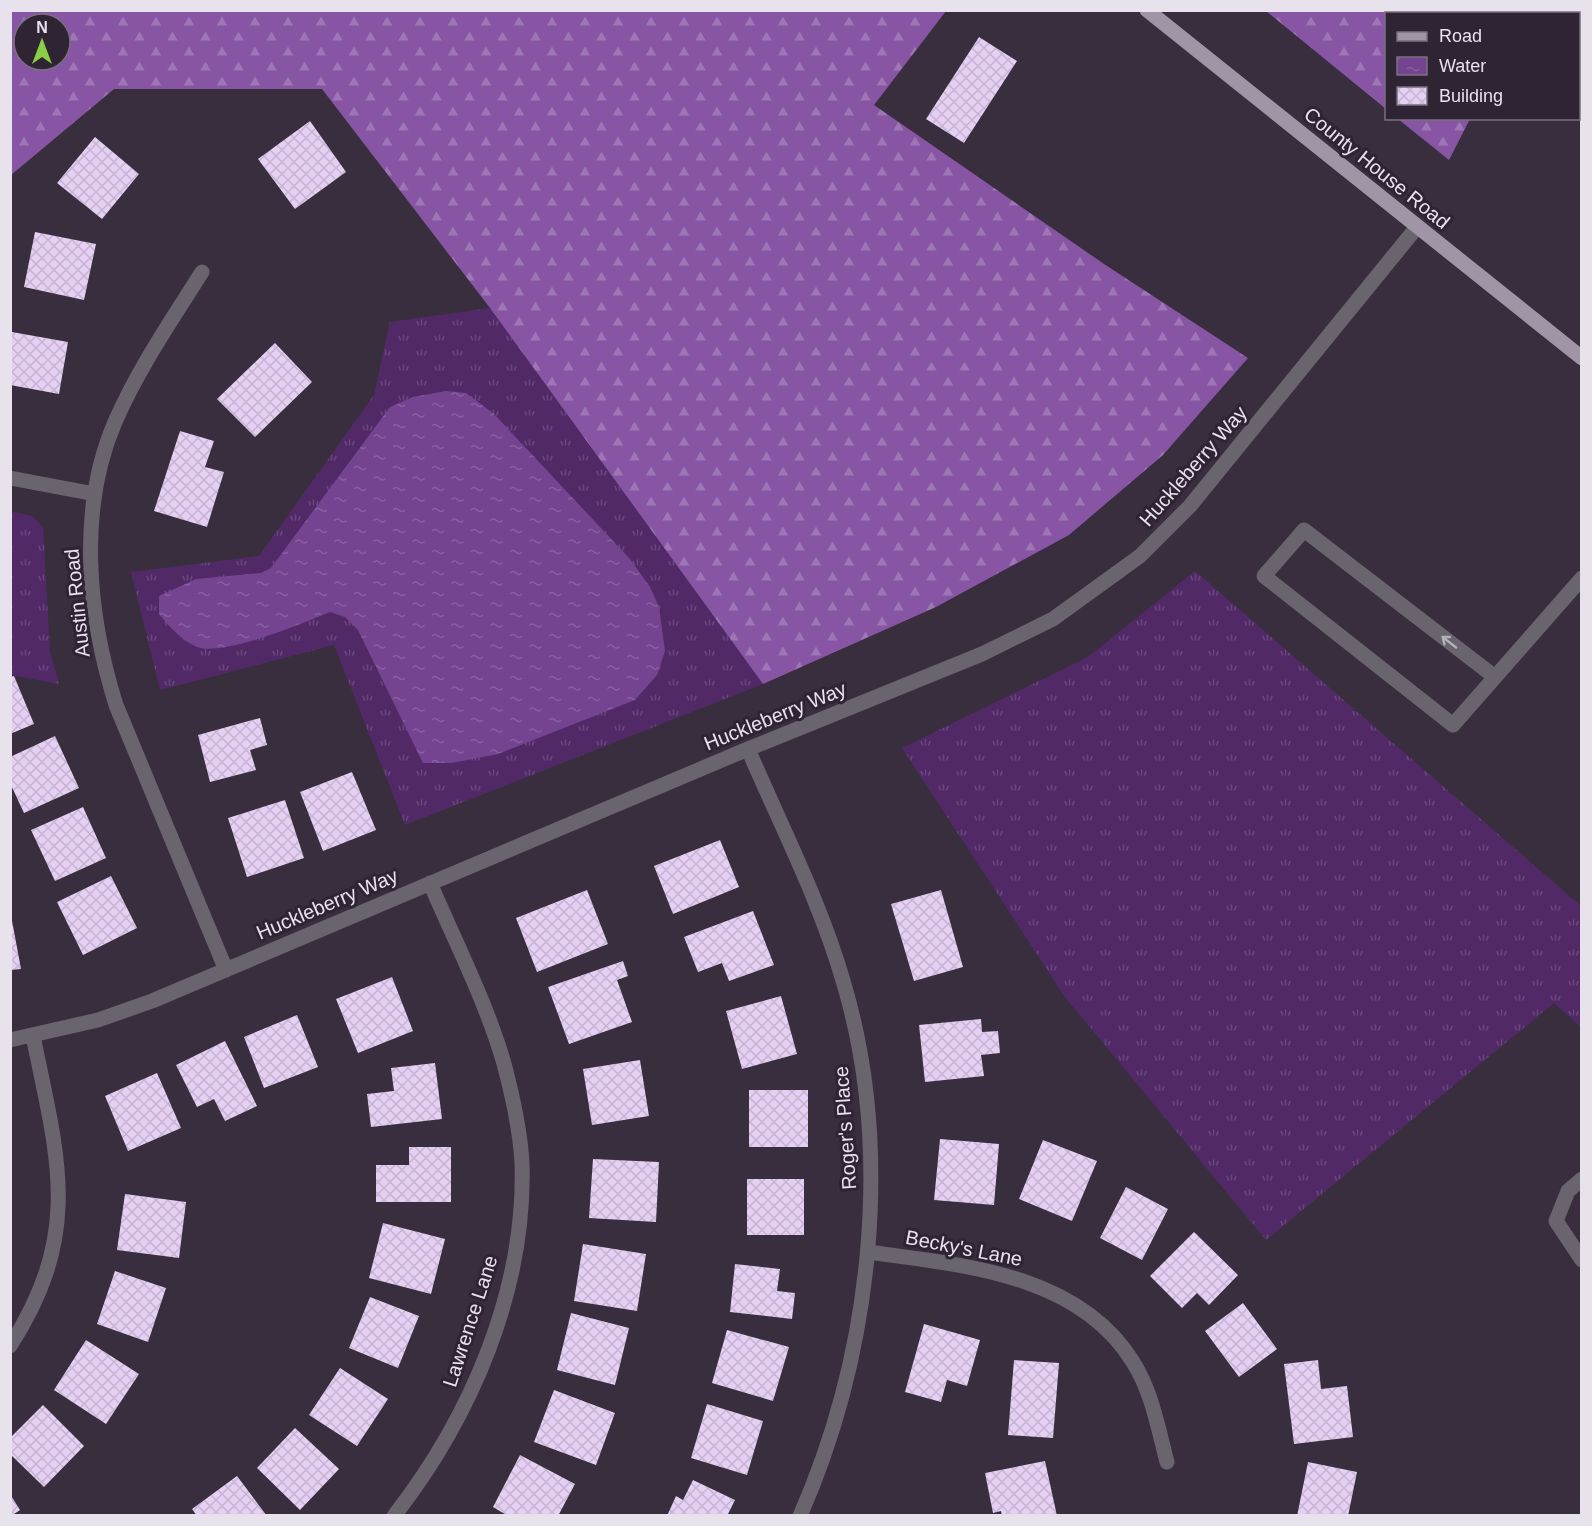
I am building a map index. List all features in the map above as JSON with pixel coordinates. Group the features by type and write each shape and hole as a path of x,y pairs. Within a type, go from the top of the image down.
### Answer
{"main road":[{"name":"County House Road","path":"1147,10 1581,358"}],"street":[{"name":"Huckleberry Way","path":"10,1040 98,1020 226,970 1018,637 1053,619 1140,556 1190,506 1417,227"},
{"name":"Austin Road","path":"202,272 148,356 114,425 95,494 92,573 104,668 116,705 226,970"},
{"path":"10,478 95,494"},
{"path":"1495,677 1304,530 1264,576 1453,725 1495,677 1581,578"},
{"name":"Roger's Place","path":"748,749 828,935 858,1037 870,1132 871,1190 868,1252 851,1356 830,1436 800,1515"},
{"name":"Lawrence Lane","path":"394,1515 438,1452 473,1390 507,1289 519,1221 521,1192 518,1130 502,1058 430,884"},
{"path":"10,1346 27,1320 46,1273 57,1227 61,1188 57,1152 33,1036"},
{"path":"1581,1179 1568,1191 1556,1221 1581,1260"},
{"name":"Becky's Lane","path":"868,1252 999,1272 1022,1280 1092,1316 1118,1339 1134,1364 1151,1399 1167,1462"}],"green space":[{"path":"11,10 946,11 874,105 1104,264 1248,358 1163,455 1069,535 936,607 763,684 490,308 322,89 114,89 11,175"},
{"path":"1266,11 1524,11 1385,12 1385,108"},
{"path":"1399,120 1469,120 1449,160"},
{"path":"490,308 763,684 405,825 334,645 160,690 131,572 259,556 374,395 390,322"},
{"path":"10,511 32,516 43,527 50,651 59,684 11,675"},
{"path":"1195,571 1581,906 1581,1027 1554,1003 1266,1240 1065,997 902,748 1088,657"}],"water":[{"path":"446,391 466,393 493,413 630,559 650,587 659,607 665,651 657,675 635,700 498,754 451,763 423,763 358,630 345,617 330,612 263,637 209,649 191,644 171,628 159,614 159,596 196,579 261,573 271,568 390,407 413,397"}],"building":[{"path":"979,37 1017,61 964,143 926,119"},
{"path":"310,121 346,172 295,209 258,159"},
{"path":"95,137 139,174 102,219 57,183"},
{"path":"35,232 96,244 84,300 24,287"},
{"path":"12,332 68,342 59,394 10,385"},
{"path":"275,343 312,382 255,437 217,399"},
{"path":"180,431 214,441 205,467 224,472 207,527 154,511"},
{"path":"14,676 34,724 10,734 10,677"},
{"path":"260,718 267,745 250,750 256,770 210,782 198,735"},
{"path":"55,736 79,788 24,813 10,783 10,757"},
{"path":"352,772 376,830 323,851 300,792"},
{"path":"285,800 304,858 247,877 228,818"},
{"path":"83,807 106,858 55,881 31,830"},
{"path":"720,840 739,887 673,914 654,866"},
{"path":"111,876 137,928 83,955 57,902"},
{"path":"587,890 608,944 537,972 516,918"},
{"path":"941,890 963,967 914,981 891,904"},
{"path":"10,910 21,969 10,970"},
{"path":"753,911 774,965 729,981 722,963 698,972 684,937"},
{"path":"623,961 628,976 617,980 632,1022 569,1044 548,987"},
{"path":"392,977 413,1031 358,1053 336,999"},
{"path":"781,996 797,1054 742,1069 726,1011"},
{"path":"297,1015 318,1067 264,1088 244,1037"},
{"path":"981,1019 982,1032 998,1031 1000,1053 981,1055 984,1076 925,1082 919,1025"},
{"path":"225,1041 257,1106 225,1121 214,1099 197,1107 176,1065"},
{"path":"640,1060 649,1116 592,1125 583,1069"},
{"path":"435,1063 442,1119 371,1127 367,1094 394,1091 391,1068"},
{"path":"157,1073 181,1128 128,1151 105,1096"},
{"path":"749,1090 808,1090 808,1147 749,1147"},
{"path":"940,1139 999,1144 994,1205 934,1200"},
{"path":"1043,1140 1097,1161 1072,1221 1019,1199"},
{"path":"409,1147 451,1147 451,1202 376,1202 376,1165 409,1165"},
{"path":"593,1159 659,1162 656,1222 589,1218"},
{"path":"747,1179 804,1179 804,1235 747,1235"},
{"path":"1126,1187 1168,1209 1142,1260 1100,1238"},
{"path":"125,1194 186,1202 179,1258 117,1250"},
{"path":"383,1223 445,1239 431,1294 369,1278"},
{"path":"1194,1232 1238,1275 1209,1305 1197,1293 1182,1308 1150,1276"},
{"path":"583,1244 646,1254 637,1311 574,1301"},
{"path":"735,1264 780,1269 777,1291 795,1293 792,1319 730,1312"},
{"path":"115,1271 166,1288 148,1342 97,1324"},
{"path":"370,1297 419,1316 398,1368 349,1348"},
{"path":"1243,1303 1277,1349 1239,1377 1205,1331"},
{"path":"571,1313 629,1328 615,1385 557,1370"},
{"path":"924,1324 980,1340 967,1386 947,1380 941,1402 905,1392"},
{"path":"727,1330 789,1347 773,1401 712,1383"},
{"path":"86,1340 139,1374 106,1424 54,1390"},
{"path":"1014,1360 1059,1363 1053,1438 1008,1435"},
{"path":"1318,1360 1321,1389 1347,1386 1353,1437 1294,1444 1284,1364"},
{"path":"340,1368 388,1399 357,1446 309,1415"},
{"path":"554,1390 615,1413 596,1465 534,1442"},
{"path":"707,1404 763,1421 747,1475 691,1458"},
{"path":"43,1405 84,1446 44,1487 10,1454 10,1438"},
{"path":"295,1428 339,1469 300,1510 257,1468"},
{"path":"520,1455 575,1484 558,1516 508,1516 493,1507"},
{"path":"1045,1461 1057,1516 1002,1516 1001,1511 993,1513 985,1473"},
{"path":"1308,1462 1357,1472 1348,1516 1297,1516"},
{"path":"237,1476 267,1516 197,1516 192,1509"},
{"path":"693,1480 735,1500 727,1516 667,1516 676,1496 683,1500"},
{"path":"10,1494 20,1510 11,1516 10,1516"}]}
